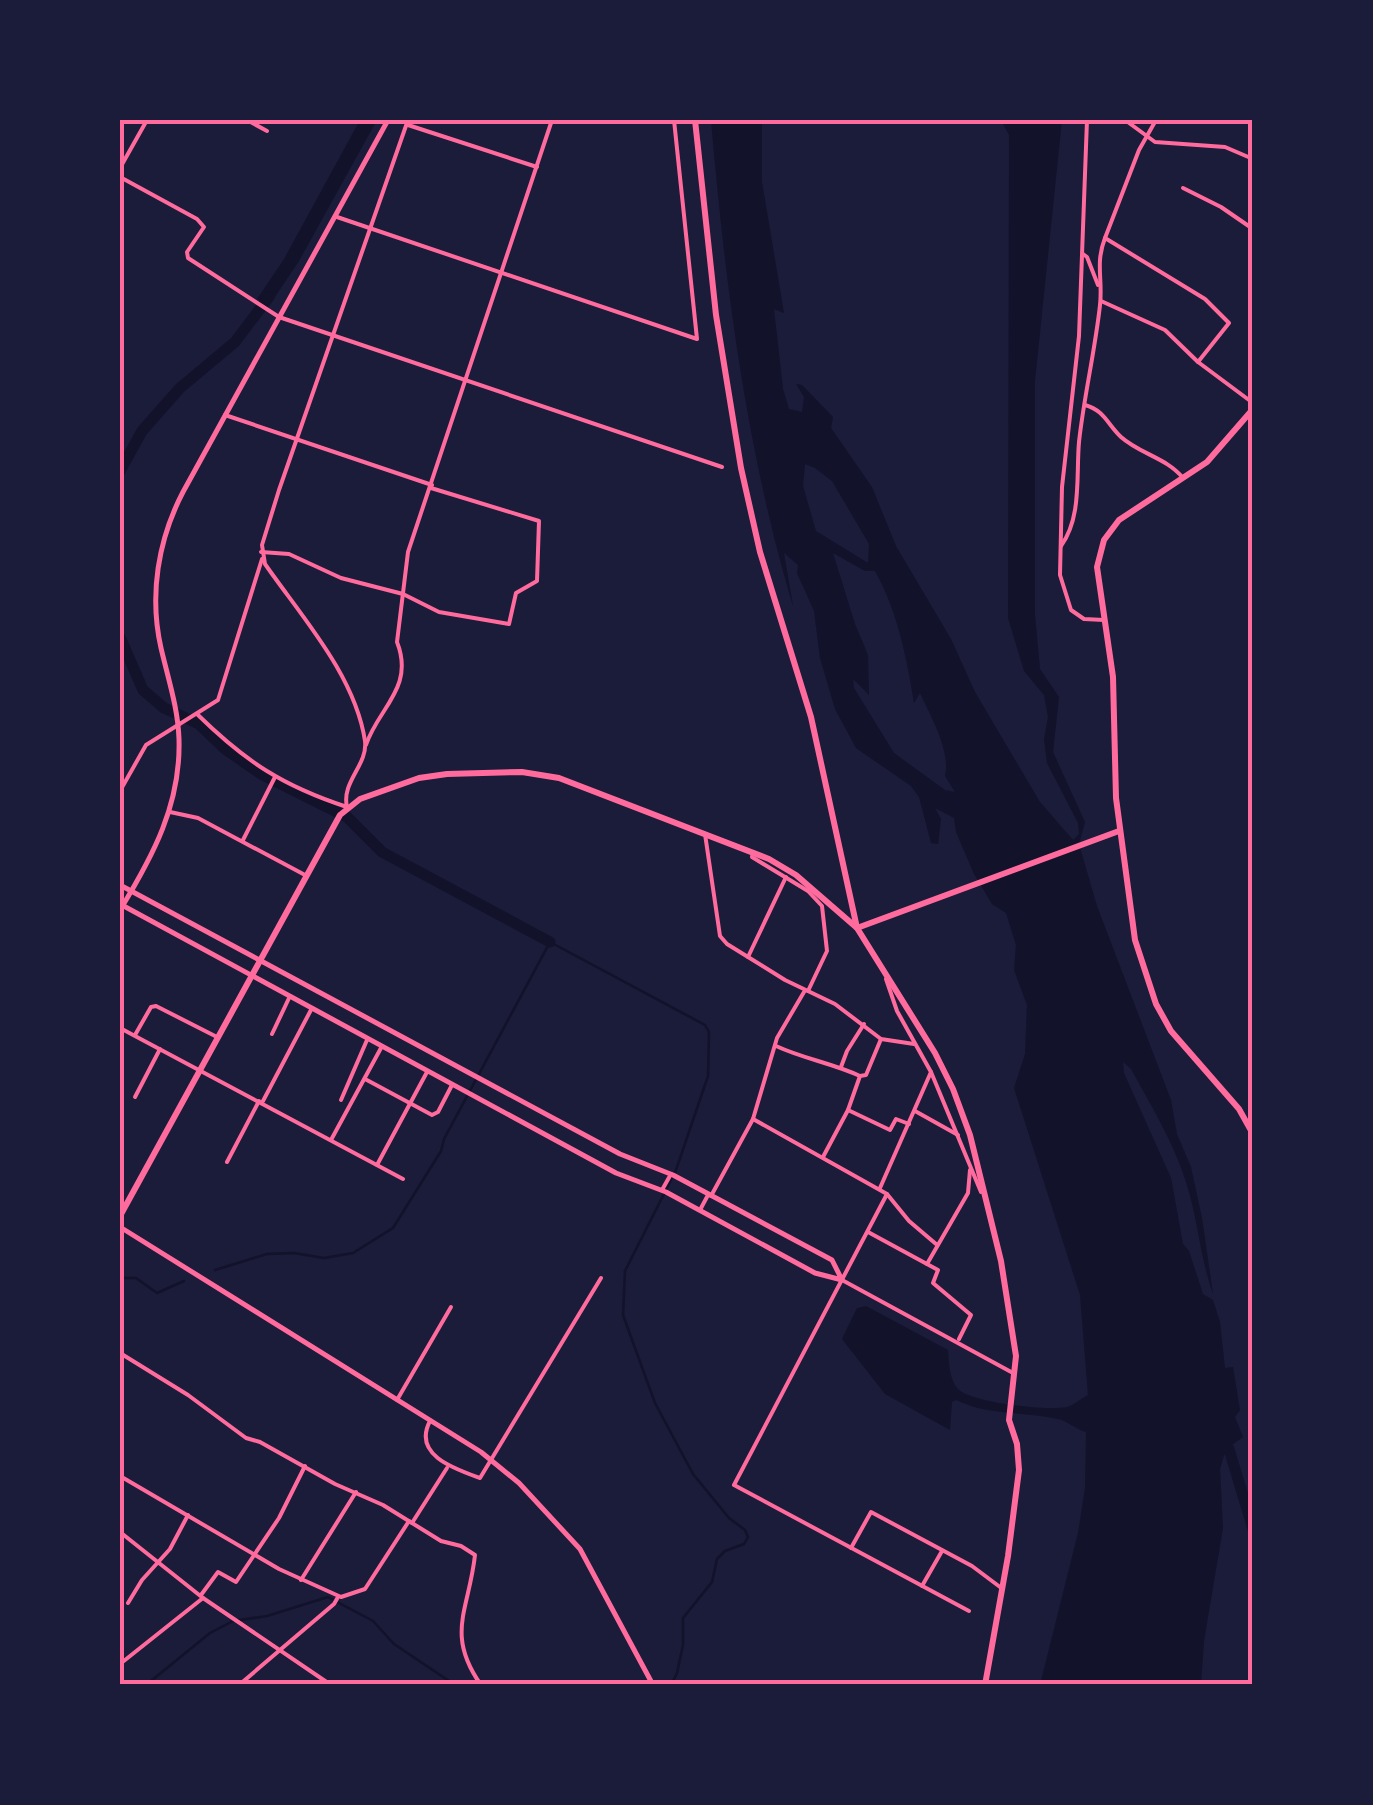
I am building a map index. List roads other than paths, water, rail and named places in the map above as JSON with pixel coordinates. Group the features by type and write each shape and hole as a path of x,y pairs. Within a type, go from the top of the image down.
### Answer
{"main road":[{"path":"695,120 716,315 741,468 760,552 811,718 861,927 883,972 953,1089 987,1200 1008,1306 1015,1374 1009,1420 1018,1444 1019,1470 985,1685"},
{"path":"1253,406 1218,452 1119,520 1104,540 1097,567 1113,677 1116,832 1129,915 1156,1004 1170,1031 1239,1109 1253,1134"},
{"path":"120,1216 344,811 360,799 419,778 446,774 522,772 560,778 753,852 796,875 861,927"},
{"path":"861,927 1116,832"}],"street":[{"path":"120,168 147,120"},
{"path":"246,120 267,131"},
{"path":"388,120 172,513 156,592 178,764 170,812 154,854 121,907 616,1173 662,1190 815,1273 842,1280 1015,1374"},
{"path":"198,715 234,749 275,777 344,811 345,794 371,730 388,710 400,685 402,655 397,642 408,552 552,120"},
{"path":"336,216 697,338 674,120"},
{"path":"1087,120 1078,336 1062,487 1061,584 1071,610 1084,619 1104,620"},
{"path":"1125,120 1155,142 1225,146 1253,159"},
{"path":"1060,547 1069,532 1076,505 1085,405 1101,301 1098,257 1156,120"},
{"path":"120,791 123,778 146,745 218,700 296,439 408,122 536,167"},
{"path":"120,177 197,219 204,227 187,252 188,258 279,317 722,467"},
{"path":"1183,188 1253,229"},
{"path":"1105,238 1204,299 1229,323 1198,362"},
{"path":"1082,254 1100,288"},
{"path":"1101,301 1164,330 1253,406"},
{"path":"1085,405 1104,414 1119,435 1166,462 1182,478"},
{"path":"225,414 539,522 537,581 516,593 509,624 440,612 403,594 342,578 289,554 262,555"},
{"path":"262,555 338,668 365,749"},
{"path":"243,840 275,777"},
{"path":"170,812 198,818 307,876"},
{"path":"705,832 720,936 748,958 864,1024 881,1039 914,1044"},
{"path":"700,1210 753,1118 775,1046 826,951 822,906 786,877 752,857 753,852"},
{"path":"748,958 786,877"},
{"path":"120,885 620,1154 670,1174 832,1260 842,1280"},
{"path":"883,972 987,1200"},
{"path":"272,1034 290,996"},
{"path":"136,1035 151,1007 156,1006 216,1037"},
{"path":"227,1162 312,1008"},
{"path":"841,1068 847,1050 864,1024"},
{"path":"120,1029 404,1180"},
{"path":"775,1046 802,1059 818,1060 860,1076 866,1075 881,1039"},
{"path":"341,1100 367,1040"},
{"path":"331,1140 382,1047"},
{"path":"134,1096 160,1049"},
{"path":"377,1165 428,1071"},
{"path":"880,1188 931,1072"},
{"path":"823,1157 848,1110 860,1076"},
{"path":"365,1079 432,1115 438,1112 452,1085"},
{"path":"848,1110 890,1130 896,1119 909,1124"},
{"path":"915,1111 958,1135"},
{"path":"753,1118 880,1188 937,1246"},
{"path":"927,1264 968,1193 970,1167"},
{"path":"662,1190 670,1174"},
{"path":"888,1194 734,1484 969,1611"},
{"path":"120,1227 490,1459 520,1483 580,1549 653,1685"},
{"path":"868,1232 938,1270 933,1282 971,1315 958,1342"},
{"path":"430,1421 426,1444 448,1466 480,1478 602,1278"},
{"path":"397,1400 451,1307"},
{"path":"120,1353 188,1395 246,1438 474,1555 474,1576 460,1633 462,1652 482,1685"},
{"path":"120,1664 201,1597 218,1572 234,1584 279,1518 305,1466"},
{"path":"120,1476 255,1555 338,1597 366,1589 448,1466"},
{"path":"301,1580 356,1492"},
{"path":"851,1548 872,1512 986,1574 1002,1590"},
{"path":"128,1602 170,1549 188,1514"},
{"path":"120,1532 201,1597 331,1685"},
{"path":"922,1586 942,1550"},
{"path":"239,1685 338,1597"}],"waterway":[{"path":"120,471 142,431 180,388 235,342 269,297"},
{"path":"120,637 143,690 164,708 199,724 225,749 261,774 347,817 382,852 550,942"},
{"path":"215,1270 267,1254 324,1258 353,1253 393,1228 441,1151 550,942 705,1025 709,1032 708,1076 676,1170 625,1271 623,1315 655,1403 693,1474 748,1537 744,1544 725,1551 717,1559 712,1582 683,1618 683,1645 671,1685"},
{"path":"120,1278 136,1278 157,1293 184,1281"},
{"path":"1220,1440 1229,1449 1253,1529"},
{"path":"146,1685 210,1633 233,1621 267,1616 328,1597 373,1621 394,1644 455,1685"}]}
